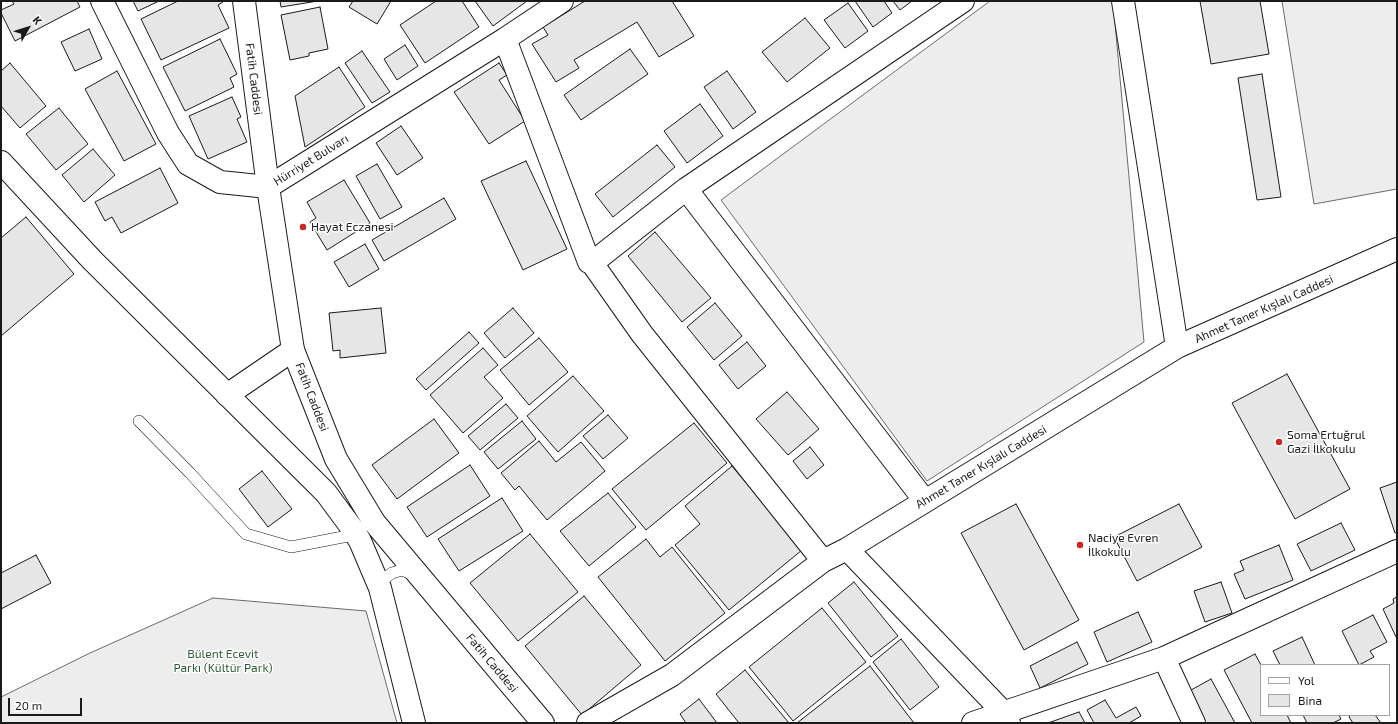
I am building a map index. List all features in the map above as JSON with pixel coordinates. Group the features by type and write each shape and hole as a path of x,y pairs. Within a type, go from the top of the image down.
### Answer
{"street":[{"name":"Hürriyet Bulvarı","path":"102,1 168,132 188,164 220,182 268,187 505,39 562,1"},
{"name":"Fatih Caddesi","path":"244,1 268,187 293,350 336,459 374,522 543,723"},
{"path":"592,263 686,189 963,1"},
{"path":"1124,1 1177,347"},
{"path":"505,39 589,262 592,263 642,334 823,561"},
{"path":"1,162 92,260 326,493 354,531 360,541 380,588 414,723"},
{"path":"686,189 925,501"},
{"name":"Ahmet Taner Kışlalı Caddesi","path":"588,723 672,675 823,561 847,549 1177,347 1397,249"},
{"path":"226,395 293,350"},
{"path":"847,549 1007,718"},
{"path":"973,723 1007,718 1164,658 1397,551"},
{"path":"1164,658 1194,723"}],"lane":[{"path":"139,421 190,473 246,534 291,547 348,536 354,531"},
{"path":"380,588 384,579 392,573 402,570 420,577"}],"shaded area":[{"path":"990,1 1113,1 1144,342 927,481 721,200"},
{"path":"1282,1 1397,1 1397,189 1314,204"},
{"name":"Bülent Ecevit Parkı (Kültür Park)","path":"213,598 366,611 397,723 1,723 1,697 90,653"}],"building":[{"path":"12,1 77,1 80,7 15,41 1,13 1,10 14,4"},
{"path":"133,1 159,1 138,11"},
{"path":"178,1 222,1 223,2 218,5 229,28 161,60 141,19"},
{"path":"280,1 318,1 281,7"},
{"path":"353,1 391,1 377,24 349,7"},
{"path":"436,1 462,1 479,27 425,63 400,25"},
{"path":"475,1 527,1 493,26"},
{"path":"585,1 672,1 694,36 659,57 637,22 574,60 579,68 556,82 532,44 548,35 543,27"},
{"path":"855,1 884,1 892,13 873,27"},
{"path":"893,1 912,1 900,10"},
{"path":"1200,1 1260,1 1269,54 1211,64"},
{"path":"848,3 868,31 845,48 824,20"},
{"path":"320,7 328,49 309,53 309,56 290,60 281,15"},
{"path":"805,18 830,48 787,82 762,52"},
{"path":"89,29 102,59 75,71 61,42"},
{"path":"220,39 237,74 230,78 234,87 185,111 163,67"},
{"path":"405,45 418,66 397,80 384,59"},
{"path":"630,49 648,74 581,120 564,95"},
{"path":"362,51 390,92 372,103 345,63"},
{"path":"10,63 46,106 20,128 1,106 1,71"},
{"path":"499,63 507,75 499,80 525,121 489,144 454,92"},
{"path":"339,67 365,107 305,147 295,96"},
{"path":"117,71 156,144 124,161 85,89"},
{"path":"727,71 756,112 733,129 704,87"},
{"path":"1262,74 1281,197 1257,200 1238,78"},
{"path":"232,97 241,117 237,119 247,142 208,159 189,116"},
{"path":"700,104 723,136 687,163 664,131"},
{"path":"59,108 88,144 56,170 26,134"},
{"path":"401,126 423,158 397,175 376,143"},
{"path":"657,145 675,167 613,217 595,194"},
{"path":"93,149 115,175 84,202 62,175"},
{"path":"526,161 567,249 523,270 481,181"},
{"path":"377,164 402,207 380,219 356,176"},
{"path":"160,168 178,203 121,233 112,217 105,221 95,202"},
{"path":"344,180 370,223 327,250 310,222 316,218 307,202"},
{"path":"444,198 456,219 384,261 372,240"},
{"path":"26,217 74,274 1,336 1,238"},
{"path":"655,232 711,298 682,322 628,256"},
{"path":"365,244 379,269 349,287 334,262"},
{"path":"715,303 742,336 714,360 687,327"},
{"path":"381,308 386,353 340,358 340,350 333,351 329,313"},
{"path":"513,308 534,333 505,358 484,333"},
{"path":"469,332 479,343 426,390 416,379"},
{"path":"539,338 568,372 529,405 500,370"},
{"path":"747,342 766,366 738,389 719,365"},
{"path":"483,348 498,365 484,377 503,398 463,433 430,395"},
{"path":"1287,374 1350,489 1295,519 1232,403"},
{"path":"573,376 604,411 558,452 527,416"},
{"path":"787,392 819,429 788,455 756,419"},
{"path":"506,404 518,418 480,450 468,436"},
{"path":"608,415 628,438 603,459 583,436"},
{"path":"434,419 459,453 397,499 372,465"},
{"path":"522,421 536,439 498,469 484,452"},
{"path":"694,423 727,463 646,530 612,489"},
{"path":"539,441 556,462 581,442 605,471 547,520 519,486 515,490 501,473"},
{"path":"810,447 824,465 807,479 793,461"},
{"path":"470,465 490,496 427,537 407,507"},
{"path":"732,466 802,550 729,610 675,545 700,524 685,506"},
{"path":"262,471 292,509 268,527 239,489"},
{"path":"1397,482 1397,532 1395,533 1380,488"},
{"path":"608,493 636,527 589,566 560,531"},
{"path":"502,498 523,531 459,571 438,539"},
{"path":"1016,504 1079,620 1024,650 961,533"},
{"path":"1179,504 1202,547 1137,581 1114,537"},
{"path":"1341,523 1355,550 1311,571 1297,544"},
{"path":"530,534 578,592 518,641 470,583"},
{"path":"646,539 660,557 672,547 725,613 665,661 598,577"},
{"path":"1279,545 1293,580 1245,599 1234,574 1244,570 1240,561"},
{"path":"36,555 51,583 1,609 1,573"},
{"path":"854,582 898,636 871,657 828,603"},
{"path":"1221,582 1232,613 1205,622 1194,591"},
{"path":"584,596 641,665 582,715 525,646"},
{"path":"1397,597 1396,637 1383,609 1394,603 1393,599"},
{"path":"822,608 866,662 793,721 749,667"},
{"path":"1138,612 1152,642 1107,662 1094,632"},
{"path":"1373,615 1387,642 1370,651 1374,657 1358,664 1342,631"},
{"path":"1302,637 1315,664 1280,664 1273,651"},
{"path":"901,639 939,687 910,710 873,662"},
{"path":"1077,642 1088,664 1040,688 1030,666"},
{"path":"1255,654 1260,664 1260,716 1288,716 1291,723 1252,723 1224,670"},
{"path":"870,666 914,723 797,723"},
{"path":"745,670 789,723 739,723 716,694"},
{"path":"1211,679 1235,723 1198,723 1182,695"},
{"path":"699,699 717,723 686,723 680,714"},
{"path":"1105,700 1116,718 1136,707 1141,716 1129,723 1094,723 1087,710"},
{"path":"1079,712 1085,723 1048,723"},
{"path":"1304,716 1340,716 1341,719 1333,723 1307,723"},
{"path":"1376,716 1381,723 1353,723 1349,717"}],"place":[{"name":"Hayat Eczanesi","path":"303,227"},
{"name":"Soma Ertuğrul Gazi İlkokulu","path":"1279,442"},
{"name":"Naciye Evren İlkokulu","path":"1080,545"}]}
